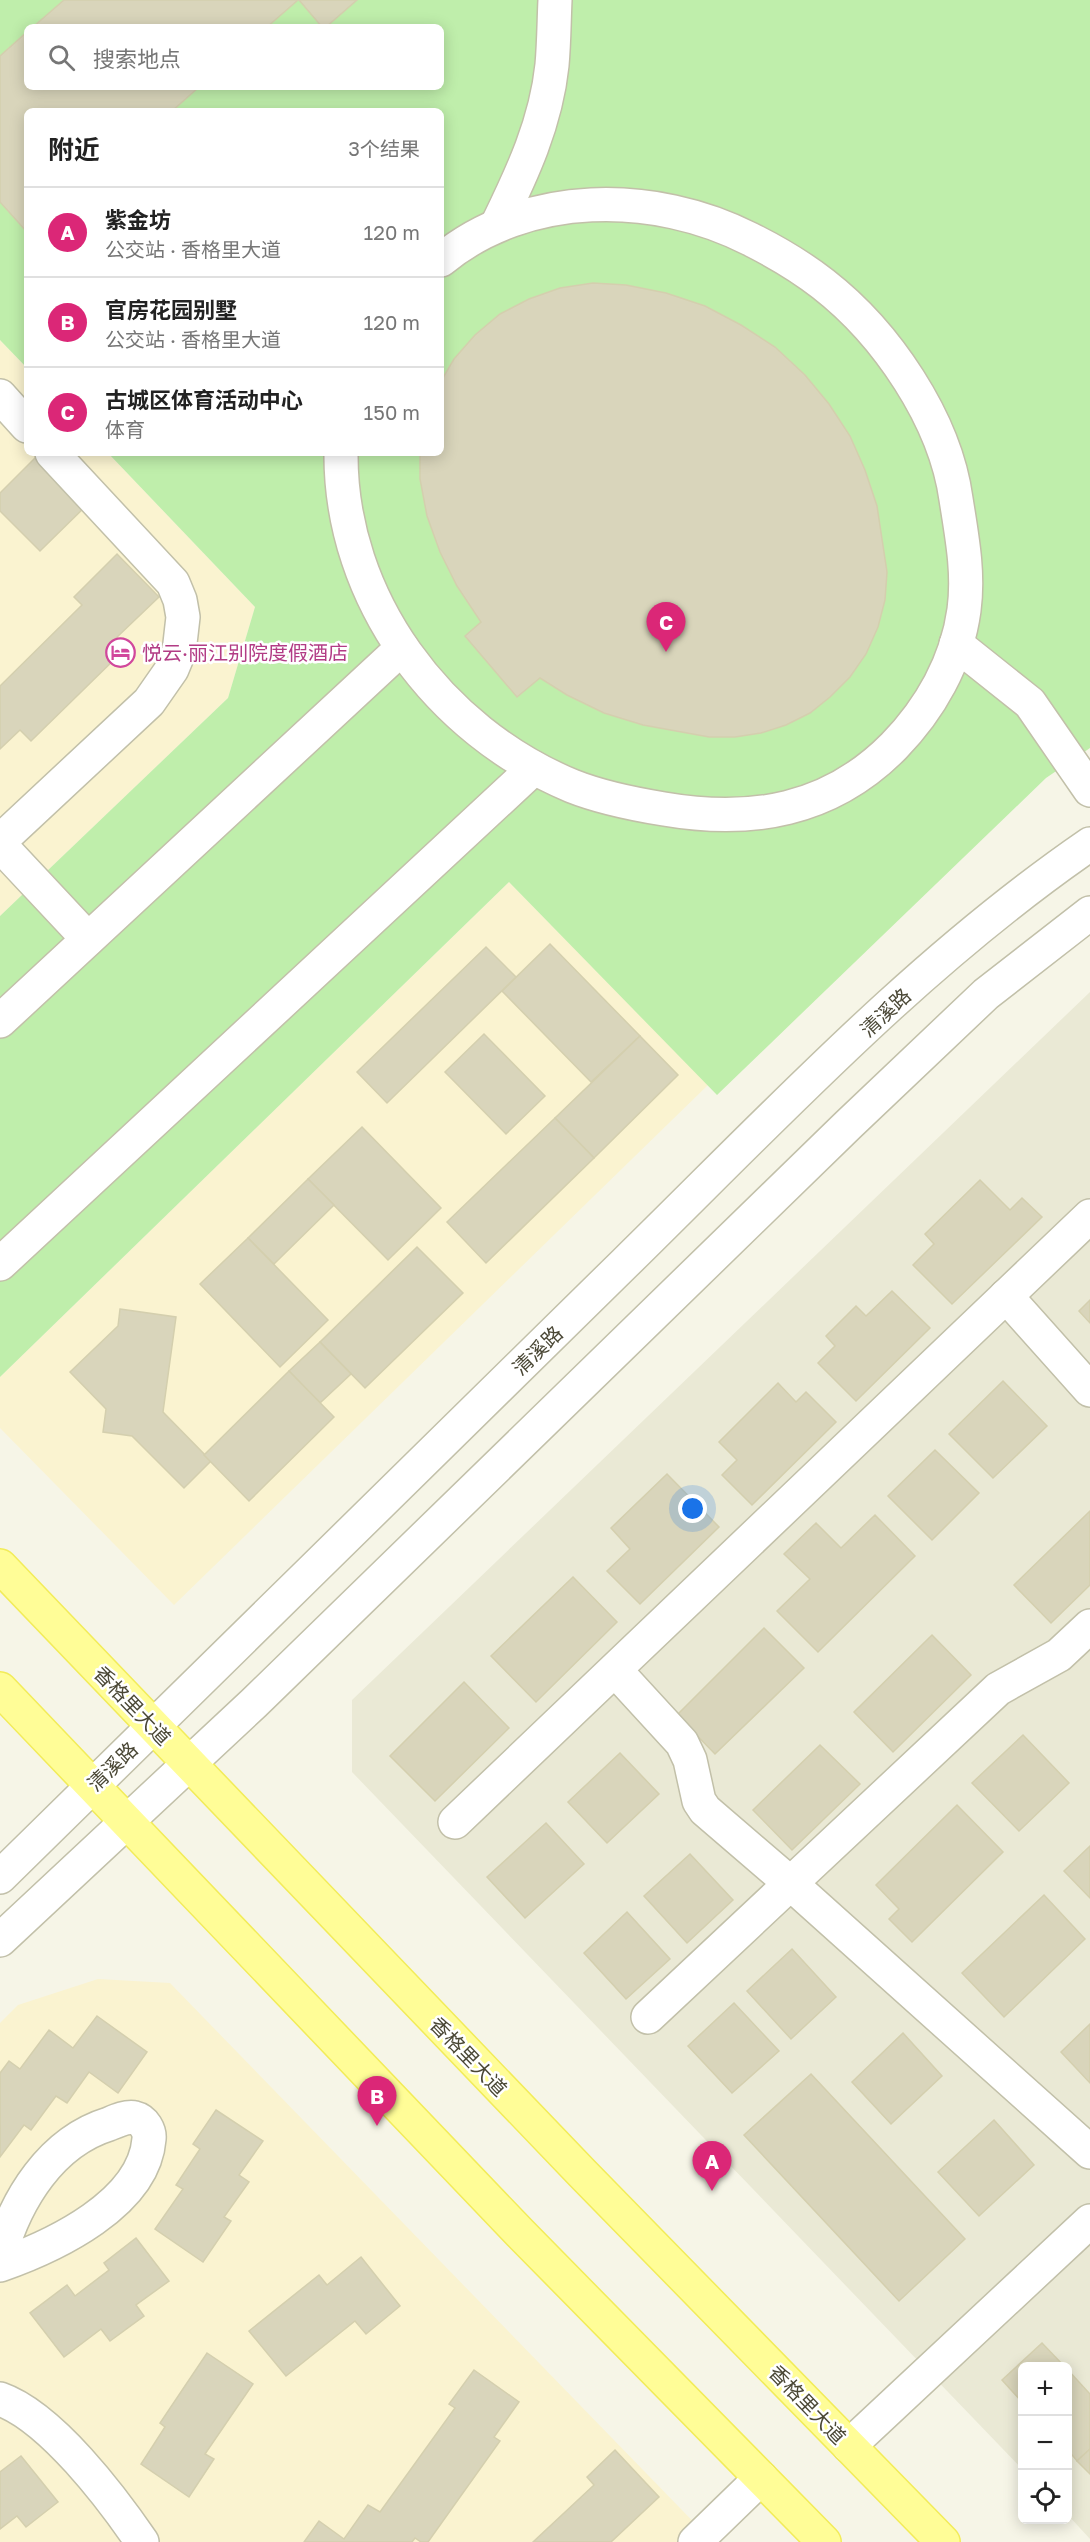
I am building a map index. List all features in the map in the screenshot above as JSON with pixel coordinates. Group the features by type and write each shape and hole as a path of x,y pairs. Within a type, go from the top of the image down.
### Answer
{"main road":[{"name":"香格里大道","path":"0,1566 582,2173 943,2542"},
{"path":"0,1689 529,2241 824,2542"}],"street":[{"path":"497,225 527,165 538,132 552,65 555,0"},
{"path":"341,456 340,487 351,537 366,583 387,625 402,648 445,702 484,736 534,768 574,787 634,804 701,816 740,816 779,810 816,798 852,781 883,757 912,727 936,692 956,644 963,613 966,569 955,488 940,441 920,398 894,357 863,321 825,285 782,256 736,232 687,216 636,206 590,204 542,210 497,225 444,258"},
{"path":"0,396 24,423"},
{"path":"55,456 173,583 180,600 183,634 172,669 149,702 0,843 88,939"},
{"path":"956,644 1030,703 1090,790"},
{"path":"0,1021 402,648"},
{"path":"0,1264 534,768"},
{"name":"清溪路","path":"0,1876 825,1068 949,952 1000,910 1090,844"},
{"path":"0,1940 254,1703 969,1010 1035,954 1090,913"},
{"path":"455,1822 1090,1216"},
{"path":"1006,1296 1090,1390"},
{"path":"648,2017 998,1689 1059,1655 1090,1626"},
{"path":"615,1670 682,1743 690,1760 699,1801 705,1810 790,1883 1090,2152"},
{"path":"0,2255 9,2227 23,2197 36,2178 57,2155 82,2135 102,2126 135,2118 145,2124 150,2134 146,2158 136,2178 120,2198 77,2228 36,2252 0,2265"},
{"path":"849,2446 1090,2221"},
{"path":"0,2399 13,2404 53,2436 90,2472 122,2512 142,2542"},
{"path":"695,2542 761,2478"}],"shaded area":[{"name":"悦云·丽江别院度假酒店","path":"0,340 24,365 24,456 111,456 255,607 228,698 0,916"},
{"path":"509,882 708,1085 174,1605 0,1428 0,1377"},
{"path":"1090,992 1090,2539 1072,2519 1072,2362 1018,2362 1018,2465 352,1772 352,1700"},
{"path":"98,1979 170,1983 713,2542 0,2542 0,2023 18,2005"}],"green space":[{"path":"0,0 1090,0 1090,748 1046,778 717,1095 509,882 0,1377 0,916 228,698 255,607 111,456 444,456 444,108 24,108 24,365 0,340"}],"building":[{"path":"64,0 298,0 270,24 36,24"},
{"path":"299,0 357,0 329,24 319,24"},
{"path":"24,35 24,90 196,90 175,108 24,108 24,229 0,202 0,56"},
{"path":"593,283 626,285 666,293 705,306 775,347 805,375 829,404 850,436 877,506 887,572 885,600 878,627 866,654 850,677 810,713 786,725 761,733 735,737 709,737 643,725 604,713 567,695 540,678 517,697 465,636 481,622 457,586 440,552 427,516 420,479 420,456 444,456 444,376 454,359 475,335 500,314 529,299 560,288"},
{"path":"37,456 43,456 93,499 40,551 0,511 0,493"},
{"path":"117,554 159,597 115,639 125,649 31,741 20,730 0,749 0,686 82,605 74,597"},
{"path":"550,944 640,1036 591,1082 502,991"},
{"path":"486,947 516,977 387,1103 357,1072"},
{"path":"484,1034 545,1096 506,1134 445,1072"},
{"path":"640,1036 678,1075 594,1158 555,1118"},
{"path":"555,1118 594,1158 486,1263 447,1222"},
{"path":"362,1127 441,1208 388,1260 308,1179"},
{"path":"308,1179 334,1205 274,1264 248,1238"},
{"path":"980,1180 1010,1210 1022,1198 1042,1217 952,1304 913,1265 934,1244 925,1234"},
{"path":"248,1238 328,1320 280,1367 200,1284"},
{"path":"417,1247 463,1293 365,1388 320,1342"},
{"path":"892,1291 930,1328 856,1401 818,1363 835,1346 826,1336 856,1306 866,1316"},
{"path":"1090,1300 1090,1323 1079,1311"},
{"path":"120,1309 176,1317 163,1412 211,1461 184,1488 132,1436 103,1432 106,1409 70,1372 118,1326"},
{"path":"320,1342 351,1374 320,1403 289,1371"},
{"path":"289,1371 334,1417 249,1501 204,1455"},
{"path":"1003,1381 1047,1426 993,1478 949,1434"},
{"path":"778,1383 796,1402 806,1392 836,1422 752,1505 722,1475 737,1460 719,1442"},
{"path":"935,1450 979,1493 932,1540 888,1496"},
{"path":"667,1474 719,1527 640,1604 607,1571 630,1549 611,1528"},
{"path":"1090,1511 1090,1585 1051,1623 1014,1585"},
{"path":"875,1515 915,1556 818,1652 777,1611 810,1579 784,1554 816,1523 841,1548"},
{"path":"573,1577 617,1622 536,1702 491,1656"},
{"path":"764,1628 804,1668 715,1754 677,1715"},
{"path":"932,1635 971,1675 893,1752 854,1712"},
{"path":"464,1682 509,1728 435,1801 390,1756"},
{"path":"1023,1735 1069,1783 1019,1831 972,1783"},
{"path":"820,1745 860,1784 792,1850 753,1810"},
{"path":"620,1753 659,1794 607,1843 568,1802"},
{"path":"957,1805 1003,1852 912,1942 889,1919 899,1909 876,1885"},
{"path":"546,1823 584,1864 525,1918 487,1877"},
{"path":"1090,1846 1090,1898 1064,1871"},
{"path":"690,1854 733,1900 687,1943 644,1896"},
{"path":"1044,1895 1085,1939 1004,2017 962,1973"},
{"path":"627,1912 670,1959 626,1999 584,1953"},
{"path":"792,1949 836,1997 791,2039 747,1991"},
{"path":"734,2003 779,2051 732,2093 688,2046"},
{"path":"97,2016 147,2052 118,2093 89,2072 67,2103 56,2096 31,2130 24,2125 0,2157 0,2073 9,2061 20,2069 49,2030 73,2048"},
{"path":"1090,2024 1090,2083 1061,2052"},
{"path":"903,2033 942,2076 891,2124 852,2082"},
{"path":"811,2074 965,2239 899,2301 744,2135"},
{"path":"216,2110 263,2141 239,2175 249,2182 224,2217 231,2221 203,2262 155,2229 183,2189 176,2185 200,2149 193,2144"},
{"path":"994,2120 1034,2165 979,2216 938,2172"},
{"path":"136,2238 169,2281 136,2305 144,2316 110,2341 101,2329 64,2357 30,2313 67,2285 75,2296 109,2270 104,2263"},
{"path":"361,2257 400,2306 366,2334 355,2321 286,2376 249,2331 319,2275 327,2285"},
{"path":"1042,2343 1060,2362 1021,2362"},
{"path":"207,2353 253,2384 205,2454 214,2459 189,2497 141,2464 165,2427 160,2423"},
{"path":"1018,2365 1018,2398 1002,2380"},
{"path":"474,2370 519,2402 494,2437 500,2441 428,2542 421,2542 415,2538 412,2542 304,2542 319,2521 344,2539 368,2505 380,2512 455,2408 449,2404"},
{"path":"1072,2374 1090,2394 1090,2449 1077,2461 1072,2455"},
{"path":"1090,2449 1090,2474 1077,2461"},
{"path":"615,2450 659,2497 611,2542 533,2542 594,2485 587,2477"},
{"path":"21,2456 58,2502 26,2527 17,2516 0,2529 0,2472"}],"place":[{"name":"悦云·丽江别院度假酒店","path":"121,652"},
{"name":"古城区体育活动中心","path":"666,652"},
{"name":"官房花园别墅","path":"377,2126"},
{"name":"紫金坊","path":"712,2191"}]}
